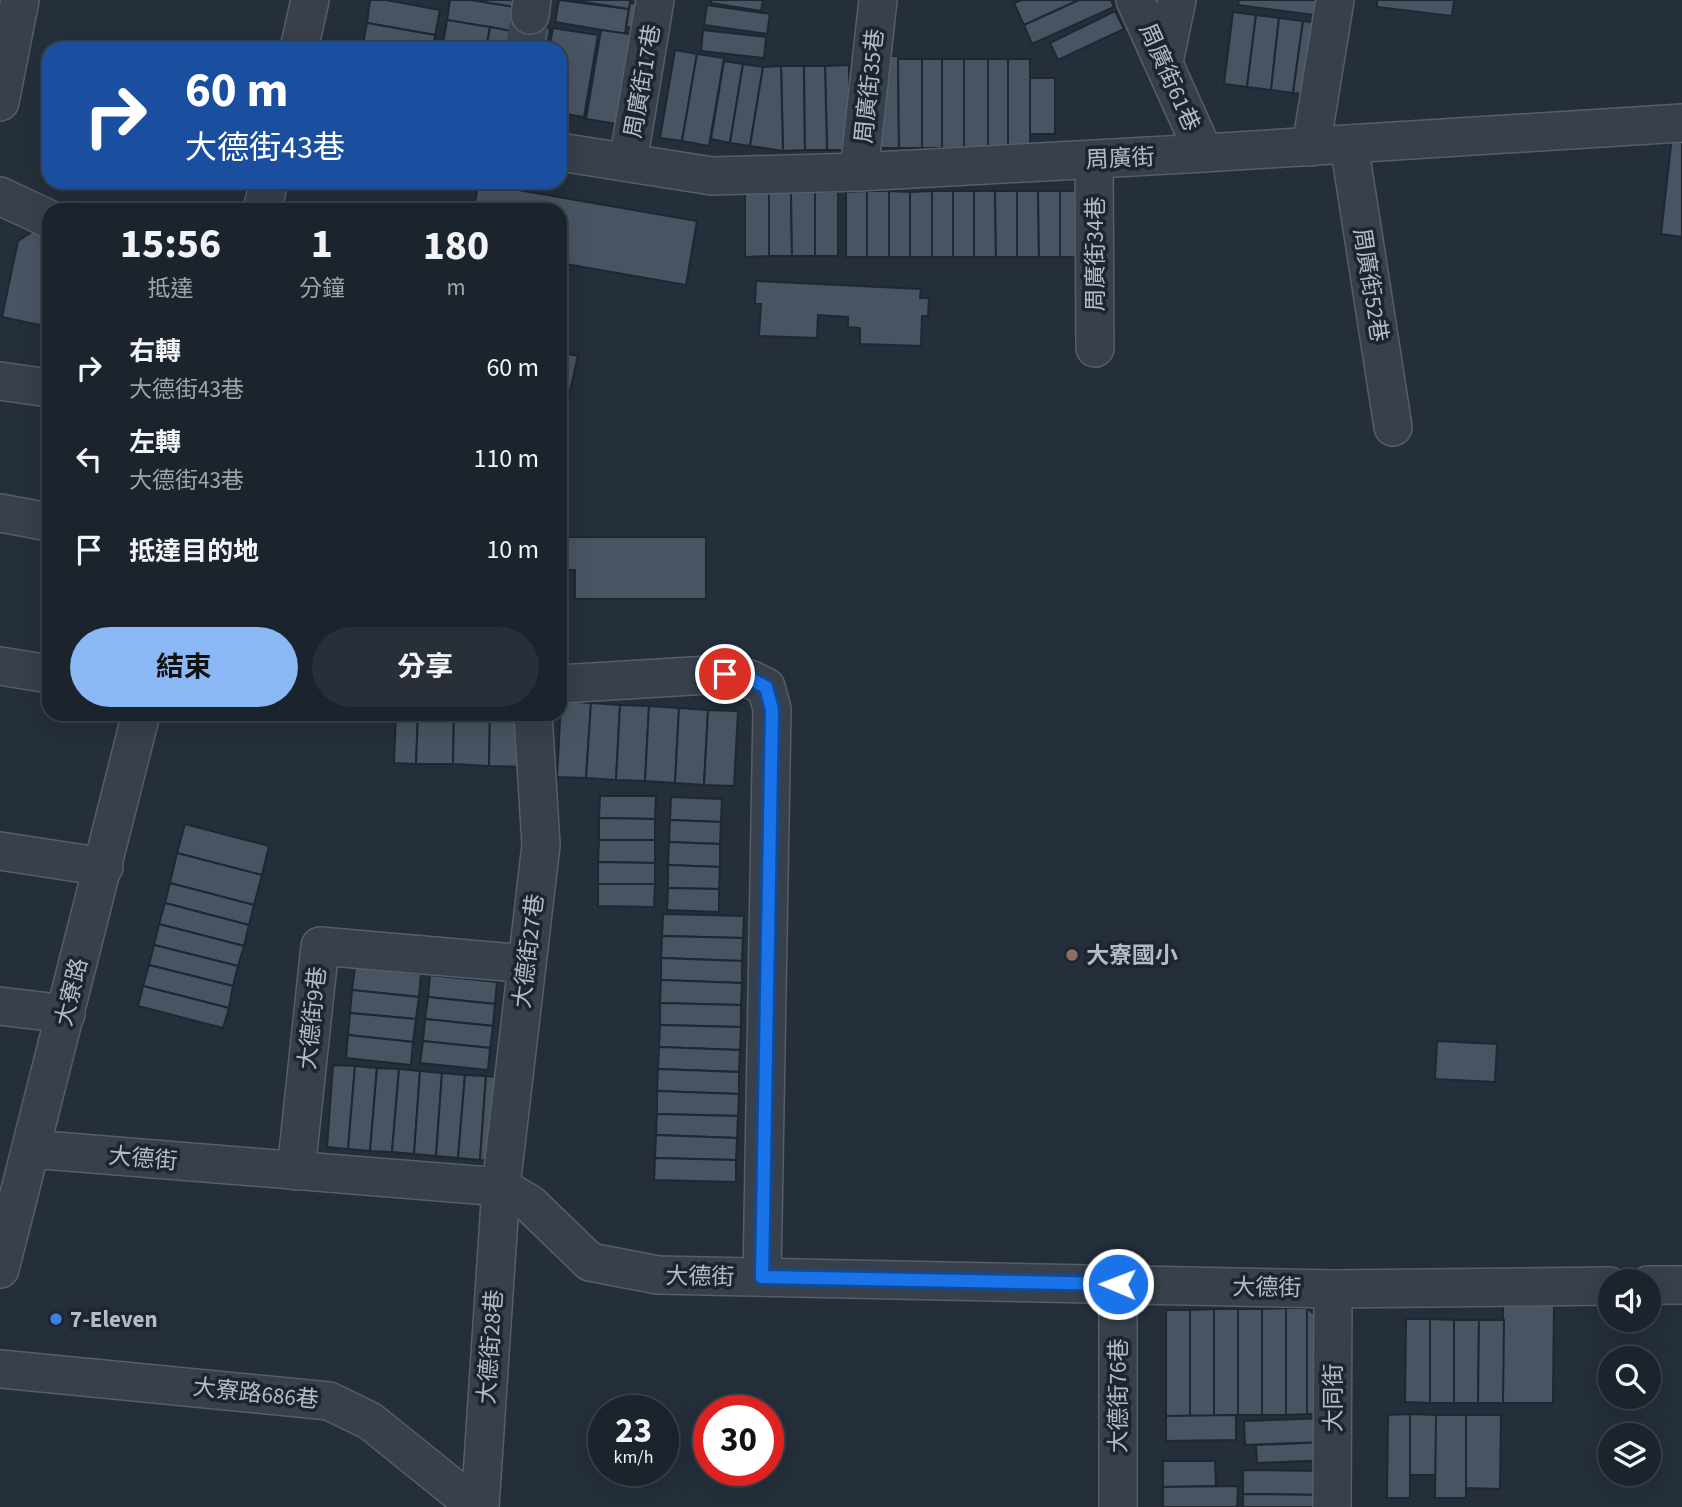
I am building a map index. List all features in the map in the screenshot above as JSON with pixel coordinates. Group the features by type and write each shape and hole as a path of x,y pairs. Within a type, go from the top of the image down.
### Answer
{"street":[{"path":"0,102 20,0"},
{"path":"301,42 310,0"},
{"name":"周廣街17巷","path":"628,162 655,0"},
{"name":"周廣街35巷","path":"859,172 878,0"},
{"name":"周廣街61巷","path":"1135,0 1204,153"},
{"path":"1164,62 1177,0"},
{"path":"1311,147 1335,0"},
{"name":"周廣街","path":"567,153 712,176 859,172 1311,147 1682,122"},
{"name":"周廣街52巷","path":"1349,144 1393,427"},
{"name":"周廣街34巷","path":"1094,159 1095,348"},
{"path":"0,196 42,216"},
{"path":"0,382 42,387"},
{"path":"0,513 42,521"},
{"path":"0,666 42,673"},
{"path":"567,684 725,674 750,679 766,687 772,709 762,1277"},
{"name":"大寮路","path":"0,1269 139,721"},
{"name":"大德街27巷","path":"501,1187 541,845 533,721"},
{"path":"0,852 104,867"},
{"name":"大德街9巷","path":"296,1171 320,946 527,964"},
{"path":"0,1006 66,1014"},
{"name":"大德街","path":"31,1149 501,1187 530,1204 590,1262 658,1275 1333,1289 1598,1286"},
{"name":"大德街28巷","path":"479,1507 501,1187"},
{"name":"大德街76巷","path":"1118,1284 1118,1507"},
{"path":"1661,1285 1682,1285"},
{"name":"大同街","path":"1332,1507 1333,1289"},
{"name":"大寮路686巷","path":"0,1369 328,1401 370,1421 479,1507"}],"building":[{"path":"370,0 386,0 440,10 435,35 367,23"},
{"path":"450,0 472,0 521,8 517,32 447,20"},
{"path":"472,0 522,0 521,8"},
{"path":"559,0 629,9 625,34 555,22"},
{"path":"570,0 631,0 629,9"},
{"path":"711,0 763,0 761,11 711,3"},
{"path":"1022,0 1079,0 1024,25 1014,3"},
{"path":"1079,0 1111,0 1114,7 1032,44 1024,25"},
{"path":"1239,0 1316,0 1314,15 1238,5"},
{"path":"1377,0 1454,0 1452,16 1377,7"},
{"path":"630,3 650,6 646,30 626,27"},
{"path":"707,5 770,14 767,34 704,25"},
{"path":"1115,11 1124,29 1058,60 1050,43"},
{"path":"1233,12 1256,15 1247,87 1224,84"},
{"path":"1256,15 1279,18 1271,90 1247,87"},
{"path":"1279,18 1303,21 1293,93 1271,90"},
{"path":"447,20 490,27 487,42 443,42"},
{"path":"1303,21 1326,24 1317,95 1293,93"},
{"path":"519,22 550,28 548,42 515,42"},
{"path":"367,23 435,35 434,42 363,42"},
{"path":"490,27 517,32 515,42 487,42"},
{"path":"553,28 598,35 584,117 567,114 567,42 550,42"},
{"path":"601,30 644,36 630,126 586,119"},
{"path":"703,30 766,37 764,58 701,51"},
{"path":"675,50 697,54 682,141 660,138"},
{"path":"697,54 724,58 709,146 682,141"},
{"path":"877,56 898,56 899,148 878,148"},
{"path":"898,59 922,59 922,148 899,148"},
{"path":"922,59 942,59 942,148 922,148"},
{"path":"942,59 964,59 964,148 942,148"},
{"path":"964,59 988,59 988,148 964,148"},
{"path":"988,59 1008,59 1008,148 988,148"},
{"path":"1008,59 1030,59 1030,147 1008,148"},
{"path":"724,61 743,64 730,143 711,139"},
{"path":"743,64 763,67 750,146 730,143"},
{"path":"849,65 850,150 827,150 825,66"},
{"path":"781,66 804,66 805,150 783,151"},
{"path":"781,66 783,151 750,146 763,67"},
{"path":"804,66 825,66 827,150 805,150"},
{"path":"1030,78 1055,78 1055,134 1030,134"},
{"path":"1672,137 1682,139 1682,237 1661,234"},
{"path":"477,189 513,189 697,221 686,285 567,264 567,203 475,203"},
{"path":"867,191 867,257 846,257 846,192"},
{"path":"867,191 889,191 889,257 867,257"},
{"path":"889,191 910,192 910,257 889,257"},
{"path":"932,191 932,257 910,257 910,192"},
{"path":"932,191 953,191 953,257 932,257"},
{"path":"953,191 974,191 974,257 953,257"},
{"path":"974,191 995,191 996,257 974,257"},
{"path":"995,191 1017,191 1017,257 996,257"},
{"path":"1017,191 1038,191 1039,257 1017,257"},
{"path":"1038,191 1060,191 1060,257 1039,257"},
{"path":"1060,191 1081,191 1082,257 1060,257"},
{"path":"745,192 769,192 769,256 745,257"},
{"path":"769,192 791,192 792,256 769,256"},
{"path":"791,192 815,192 815,256 792,256"},
{"path":"815,192 838,192 838,256 815,256"},
{"path":"42,226 42,326 2,317 18,241"},
{"path":"756,281 921,289 920,298 929,298 928,316 922,316 921,346 860,344 860,328 848,327 848,317 818,315 817,338 759,336 761,304 755,304"},
{"path":"567,354 578,356 567,399"},
{"path":"567,537 706,537 706,599 575,599 575,570 567,570"},
{"path":"567,701 591,703 586,778 557,777 560,721 567,721"},
{"path":"591,703 620,705 616,780 586,778"},
{"path":"620,705 649,706 645,781 616,780"},
{"path":"649,706 679,708 675,783 645,781"},
{"path":"679,708 708,710 704,785 675,783"},
{"path":"708,710 738,711 734,786 704,785"},
{"path":"396,721 418,721 416,764 394,763"},
{"path":"418,721 454,721 453,764 416,764"},
{"path":"454,721 490,721 489,766 453,764"},
{"path":"490,721 527,721 525,767 489,766"},
{"path":"600,796 656,796 655,819 599,818"},
{"path":"671,797 722,799 721,822 670,820"},
{"path":"599,818 655,819 655,840 599,840"},
{"path":"670,820 721,822 720,844 669,842"},
{"path":"185,824 269,846 262,875 177,853"},
{"path":"599,840 655,840 655,863 598,862"},
{"path":"669,842 720,844 720,867 668,865"},
{"path":"177,853 262,875 254,905 170,883"},
{"path":"598,862 655,863 655,884 598,884"},
{"path":"668,865 720,867 719,889 668,888"},
{"path":"170,883 254,905 249,925 165,903"},
{"path":"598,884 655,884 654,907 598,906"},
{"path":"668,888 719,889 719,912 667,910"},
{"path":"165,903 249,925 244,946 159,924"},
{"path":"663,914 744,916 743,938 662,936"},
{"path":"159,924 244,946 238,966 154,945"},
{"path":"662,936 743,938 742,961 661,958"},
{"path":"154,945 238,966 233,986 149,965"},
{"path":"661,958 742,961 742,983 661,980"},
{"path":"149,965 233,986 229,1008 143,986"},
{"path":"355,967 421,974 419,997 352,990"},
{"path":"430,975 497,982 495,1004 428,997"},
{"path":"661,980 742,983 741,1005 660,1003"},
{"path":"143,986 229,1008 223,1028 138,1006"},
{"path":"352,990 419,997 416,1019 350,1013"},
{"path":"428,997 495,1004 493,1026 425,1019"},
{"path":"660,1003 741,1005 741,1027 660,1025"},
{"path":"350,1013 416,1019 413,1042 348,1035"},
{"path":"425,1019 493,1026 490,1048 423,1041"},
{"path":"660,1025 741,1027 740,1050 659,1047"},
{"path":"348,1035 413,1042 411,1065 346,1058"},
{"path":"423,1041 490,1048 488,1070 420,1063"},
{"path":"1437,1041 1497,1044 1495,1082 1435,1079"},
{"path":"659,1047 740,1050 739,1072 658,1069"},
{"path":"333,1065 355,1066 348,1149 327,1147"},
{"path":"355,1066 377,1068 370,1151 348,1149"},
{"path":"377,1068 399,1069 392,1152 370,1151"},
{"path":"399,1069 420,1071 414,1154 392,1152"},
{"path":"658,1069 739,1072 739,1094 657,1091"},
{"path":"420,1071 442,1073 436,1156 414,1154"},
{"path":"442,1073 465,1075 458,1158 436,1156"},
{"path":"465,1075 486,1076 480,1160 458,1158"},
{"path":"486,1076 508,1078 502,1161 480,1160"},
{"path":"657,1091 739,1094 738,1116 657,1114"},
{"path":"657,1114 738,1116 737,1138 656,1135"},
{"path":"656,1135 737,1138 736,1160 655,1158"},
{"path":"655,1158 736,1160 736,1182 654,1180"},
{"path":"1503,1300 1554,1301 1553,1403 1503,1403"},
{"path":"1286,1308 1286,1415 1262,1415 1262,1309"},
{"path":"1286,1308 1307,1308 1307,1414 1286,1415"},
{"path":"1307,1308 1327,1326 1327,1414 1307,1414"},
{"path":"1214,1309 1214,1416 1190,1416 1190,1310"},
{"path":"1214,1309 1238,1309 1238,1415 1214,1416"},
{"path":"1238,1309 1262,1309 1262,1415 1238,1415"},
{"path":"1166,1310 1190,1310 1190,1416 1166,1416"},
{"path":"1406,1319 1430,1319 1430,1403 1405,1402"},
{"path":"1430,1319 1454,1320 1454,1403 1430,1403"},
{"path":"1454,1320 1479,1320 1478,1403 1454,1403"},
{"path":"1479,1320 1504,1320 1503,1403 1478,1403"},
{"path":"1410,1414 1436,1415 1436,1475 1410,1475"},
{"path":"1410,1414 1410,1498 1387,1498 1388,1415"},
{"path":"1236,1415 1236,1440 1166,1441 1166,1416"},
{"path":"1436,1415 1466,1415 1466,1498 1435,1498"},
{"path":"1466,1415 1501,1415 1500,1489 1466,1488"},
{"path":"1327,1418 1328,1442 1245,1445 1244,1421"},
{"path":"1328,1442 1328,1460 1257,1463 1256,1445"},
{"path":"1163,1461 1215,1461 1216,1486 1163,1487"},
{"path":"1243,1470 1324,1471 1324,1495 1243,1494"},
{"path":"1238,1486 1237,1507 1163,1507 1163,1487"},
{"path":"1243,1494 1324,1495 1324,1507 1243,1507"}],"tunnel":[{"path":"525,42 530,15"}],"place":[{"name":"大寮國小","path":"1072,955"},
{"name":"7-Eleven","path":"56,1319"}],"route":[{"path":"725,674 750,679 766,687 772,709 762,1277 1118,1284"}]}
